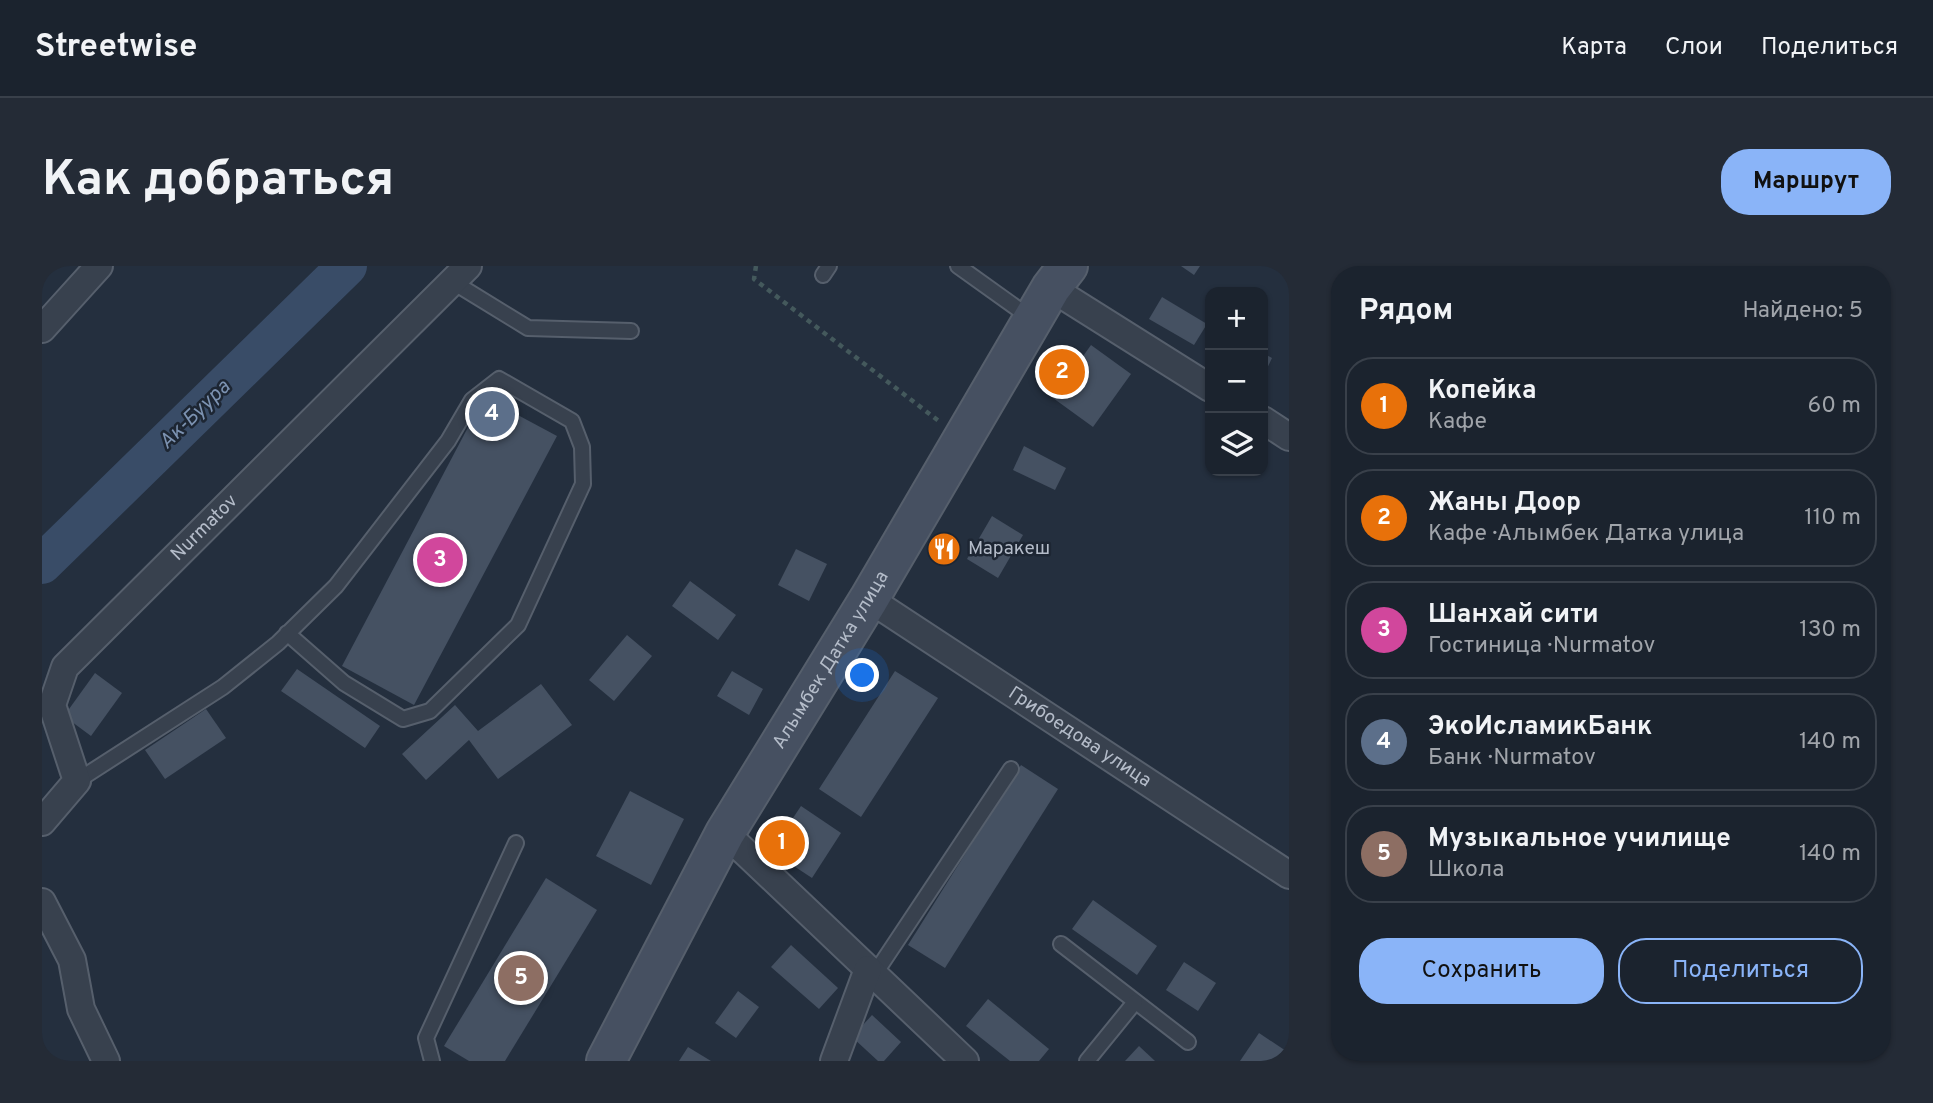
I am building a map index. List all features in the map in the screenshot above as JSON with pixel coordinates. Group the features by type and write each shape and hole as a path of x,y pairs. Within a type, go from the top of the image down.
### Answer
{"main road":[{"name":"Алымбек Датка улица","path":"606,1061 725,833 869,599 1051,291"}],"street":[{"path":"42,328 99,266"},
{"name":"Nurmatov","path":"77,781 52,705 65,667 461,274"},
{"path":"1051,291 1205,385"},
{"path":"1268,423 1289,437"},
{"name":"Грибоедова улица","path":"869,599 1289,875"},
{"path":"42,822 77,781"},
{"path":"725,833 965,1061"},
{"path":"42,902 72,961 81,1009 106,1061"},
{"path":"834,1061 871,972"}],"lane":[{"path":"958,266 1051,291"},
{"path":"461,274 528,328 631,331"},
{"path":"77,781 223,687 287,633 336,586 448,441 472,400 499,379 572,421 582,447 583,484 518,625 430,711 403,719 344,683 287,633"},
{"path":"871,972 1012,769"},
{"path":"432,1061 426,1038 516,844"},
{"path":"1061,944 1188,1042"},
{"path":"1087,1061 1135,1002"}],"path":[{"path":"755,266 754,279 963,439"}],"building":[{"path":"1181,266 1200,266 1194,275"},
{"path":"1162,297 1205,323 1205,327 1194,345 1149,319"},
{"path":"1091,345 1131,374 1093,427 1053,398"},
{"path":"484,397 557,436 414,705 342,666"},
{"path":"1024,446 1066,468 1055,490 1013,470"},
{"path":"992,516 1023,535 998,578 967,559"},
{"path":"796,549 827,564 809,601 778,585"},
{"path":"690,581 736,615 718,640 672,606"},
{"path":"627,635 652,656 614,701 589,680"},
{"path":"297,669 380,726 365,748 281,691"},
{"path":"732,671 763,689 749,715 717,696"},
{"path":"895,671 938,698 861,817 819,789"},
{"path":"95,673 122,693 91,736 64,716"},
{"path":"541,684 572,725 498,779 469,740 426,780 402,754 455,705 478,731"},
{"path":"206,709 226,738 165,779 145,750"},
{"path":"1021,765 1058,789 945,968 908,945"},
{"path":"630,791 684,819 651,885 596,856"},
{"path":"801,806 841,833 812,878 771,851"},
{"path":"546,878 597,910 505,1061 469,1061 444,1046"},
{"path":"1093,900 1157,946 1137,975 1072,929"},
{"path":"791,945 838,988 819,1009 771,967"},
{"path":"1184,962 1216,983 1198,1011 1166,990"},
{"path":"738,991 759,1007 736,1038 715,1023"},
{"path":"988,999 1049,1049 1039,1061 1010,1061 966,1026"},
{"path":"872,1015 901,1042 884,1061 878,1061 852,1037"},
{"path":"1259,1033 1289,1053 1289,1061 1240,1061"},
{"path":"1139,1046 1155,1061 1125,1061"},
{"path":"688,1047 711,1061 679,1061"}],"waterway":[{"name":"Ак-Буура","path":"42,564 347,266"}],"place":[{"name":"Жаны Доор","path":"1062,372"},
{"name":"ЭкоИсламикБанк","path":"492,414"},
{"name":"Маракеш","path":"944,549"},
{"name":"Шанхай сити","path":"440,560"},
{"name":"Копейка","path":"782,843"},
{"name":"Музыкальное училище","path":"521,978"}]}
